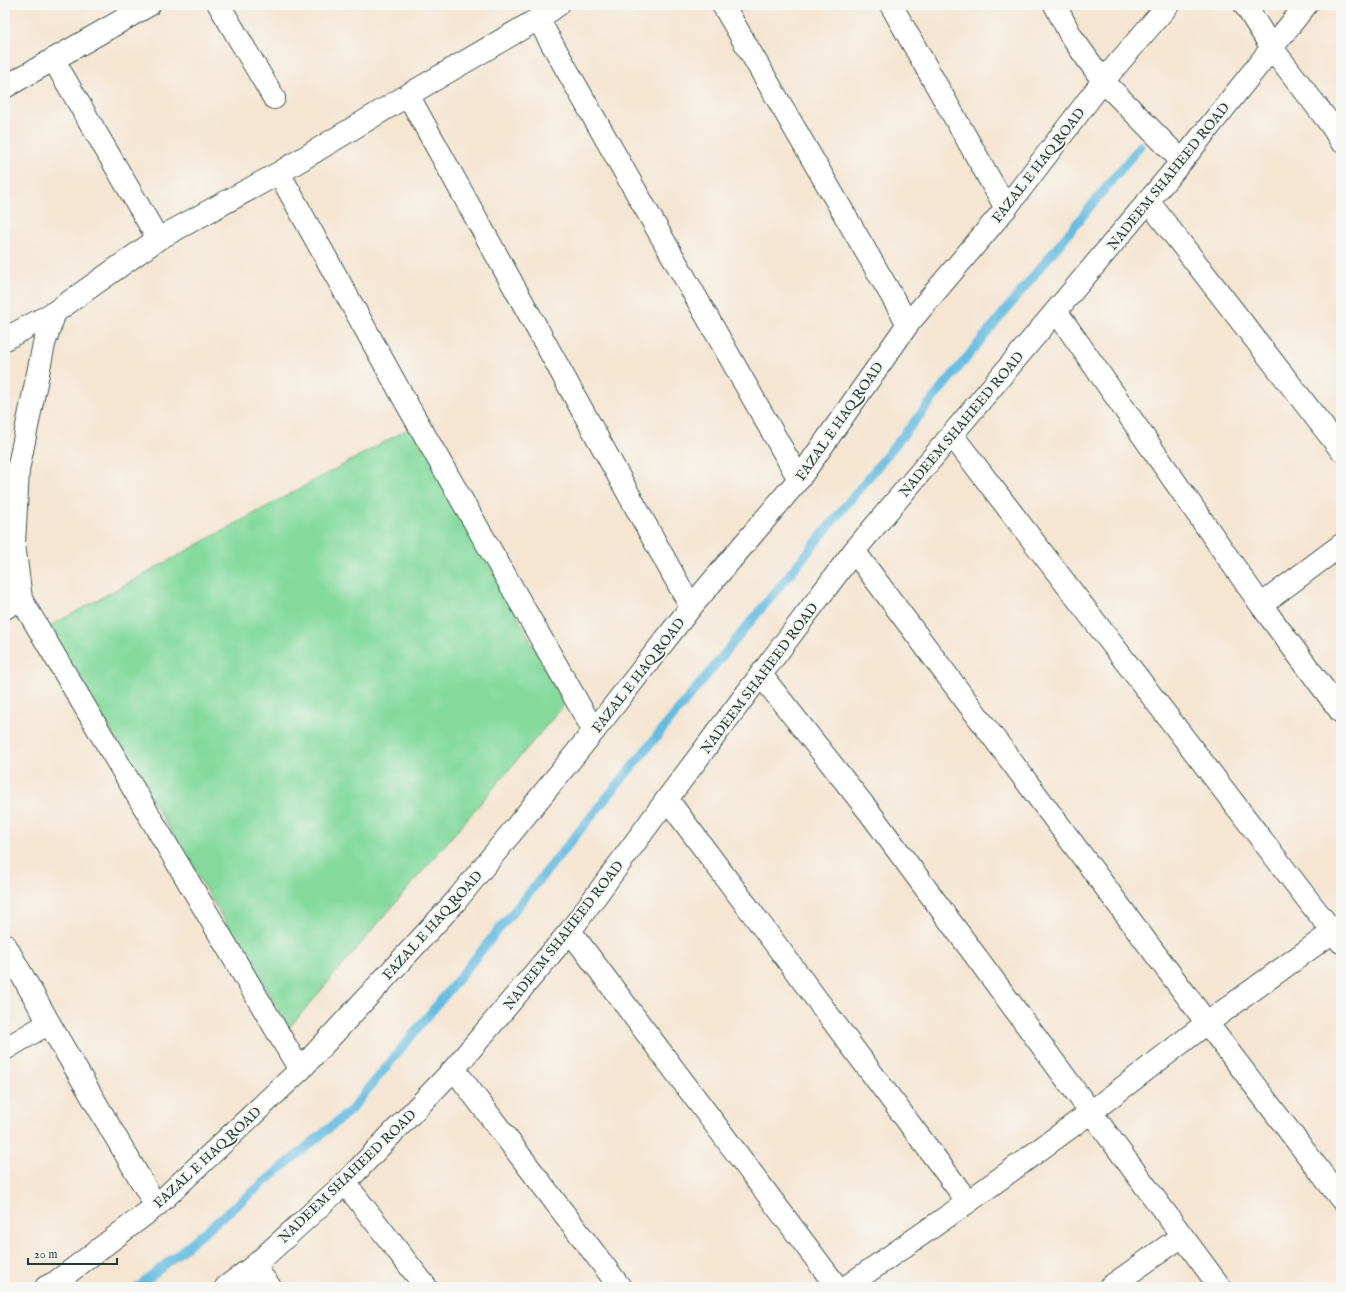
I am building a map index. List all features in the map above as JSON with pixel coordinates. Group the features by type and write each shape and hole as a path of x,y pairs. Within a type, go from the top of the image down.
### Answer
{"street":[{"path":"5,87 149,5"},
{"path":"219,5 274,98"},
{"path":"5,339 55,312 158,240 279,173 538,19 558,5"},
{"path":"724,5 908,324"},
{"path":"891,5 1006,208"},
{"path":"1055,5 1071,36 1103,81 1182,161"},
{"name":"FAZAL E HAQ ROAD","path":"46,1287 62,1277 156,1206 300,1070 455,902 594,731 691,607 799,479 908,324 1006,208 1103,81 1168,5"},
{"path":"1244,5 1272,48 1338,129"},
{"name":"NADEEM SHAHEED ROAD","path":"226,1287 254,1266 345,1183 454,1070 570,931 667,799 854,551 1182,161 1306,5"},
{"path":"538,19 799,479"},
{"path":"53,59 158,240"},
{"path":"408,95 691,607"},
{"path":"279,173 412,413 594,731"},
{"path":"1148,201 1341,450"},
{"path":"1056,311 1261,605 1341,712"},
{"path":"13,604 14,544 18,470 44,344 55,312"},
{"path":"846,1287 968,1202 1091,1112 1207,1023 1338,933 952,435"},
{"path":"1261,605 1341,545"},
{"path":"854,551 1207,1023 1341,1199"},
{"path":"5,572 13,604 300,1070"},
{"path":"761,675 870,813 1220,1287"},
{"path":"667,799 968,1202"},
{"path":"570,931 836,1287"},
{"path":"5,945 156,1206"},
{"path":"5,1049 49,1023"},
{"path":"454,1070 620,1287"},
{"path":"345,1183 426,1287"},
{"path":"1110,1287 1182,1236"},
{"path":"254,1266 270,1287"}],"green space":[{"path":"417,424 564,705 289,1028 48,627"}],"waterway":[{"path":"138,1287 351,1110 1140,146"}]}
